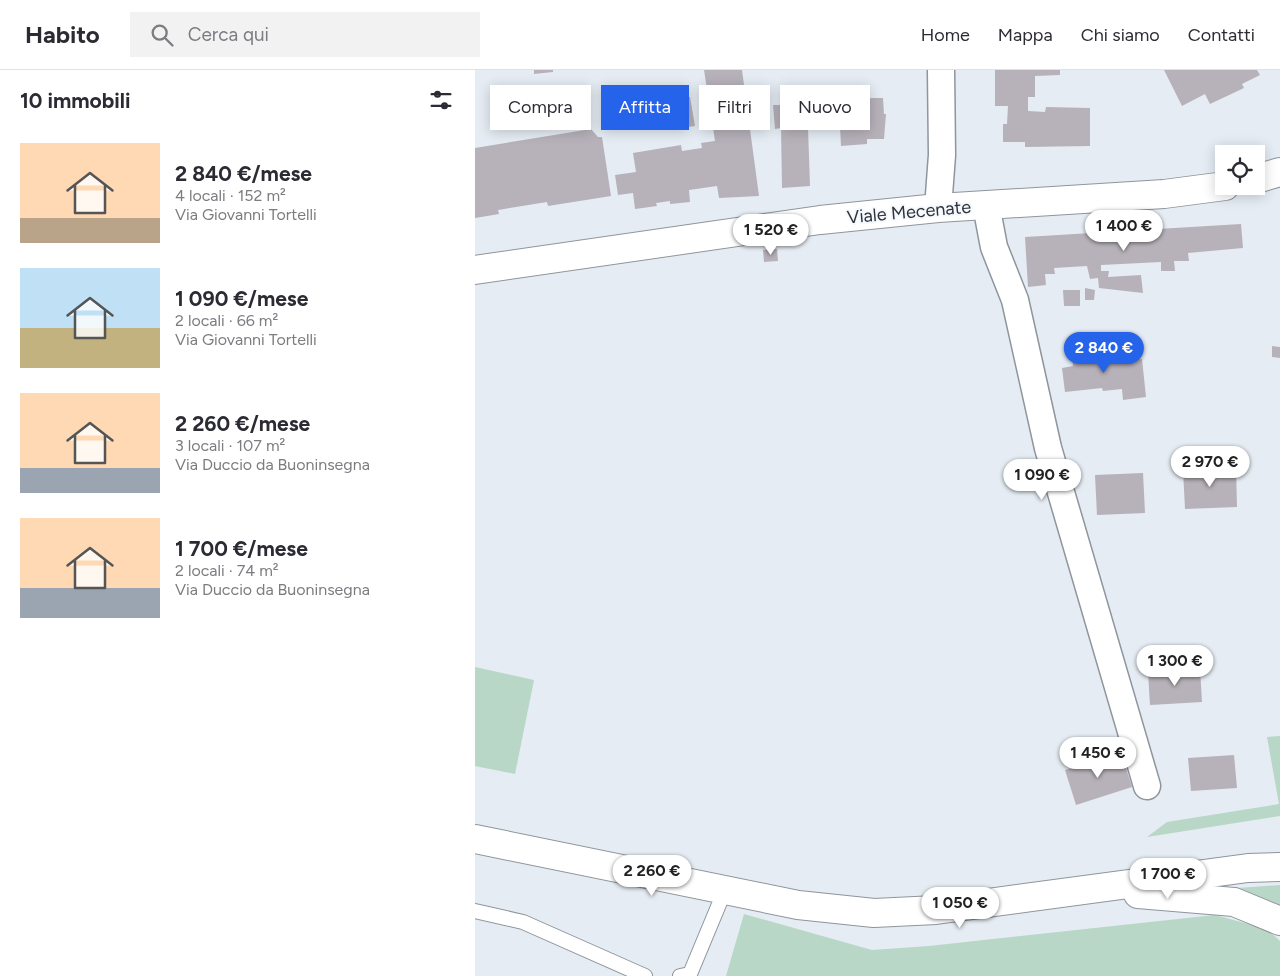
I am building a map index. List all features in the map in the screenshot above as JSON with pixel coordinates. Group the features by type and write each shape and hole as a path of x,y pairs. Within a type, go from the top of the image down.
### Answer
{"main road":[{"path":"1265,176 1280,172"},
{"name":"Viale Mecenate","path":"475,270 820,220 938,208 1164,194 1215,187"},
{"path":"475,839 797,905 874,913 936,910 1248,868 1280,867"},
{"path":"1248,868 1280,852"},
{"path":"1082,890 1234,902 1280,921"}],"street":[{"path":"938,208 942,155 941,70"},
{"path":"986,205 994,247 1015,300 1048,448 1147,786"}],"lane":[{"path":"680,976 690,974 725,890"},
{"path":"475,911 523,922 645,976"}],"green space":[{"path":"475,667 534,680 515,774 475,766"},
{"path":"1280,736 1280,816 1147,837 1167,822 1279,804 1267,737"},
{"path":"1280,885 1280,910 1210,890"},
{"path":"744,914 872,950 929,946 1215,915 1267,929 1280,941 1280,976 726,976"}],"building":[{"path":"534,70 553,70 553,72 534,74"},
{"path":"704,70 742,70 744,85 706,85"},
{"path":"995,70 1060,70 1060,75 1035,76 1035,97 1028,97 1028,111 1045,112 1046,107 1090,108 1090,146 1025,147 1025,142 1003,142 1003,124 1007,124 1008,106 995,106"},
{"path":"1164,70 1257,70 1260,75 1242,84 1244,88 1210,104 1205,94 1182,106"},
{"path":"689,97 695,126 689,127"},
{"path":"870,98 883,98 884,114 886,114 884,139 867,139 867,144 841,146 840,130 870,130"},
{"path":"773,105 780,105 780,128 775,129"},
{"path":"591,129 598,137 602,137 611,196 548,206 547,202 498,210 499,214 475,218 475,148"},
{"path":"713,130 750,130 759,196 719,198 717,186 689,190 690,202 670,204 670,201 656,203 657,206 635,209 633,193 618,195 615,175 636,172 633,153 681,145 682,151 702,148 701,143 715,141"},
{"path":"781,130 808,130 810,186 782,188"},
{"path":"1241,224 1243,248 1188,253 1189,261 1174,261 1175,271 1161,271 1161,262 1101,265 1101,271 1109,271 1108,277 1141,275 1143,293 1099,288 1098,278 1090,279 1087,266 1054,268 1055,274 1045,274 1046,285 1028,287 1025,237"},
{"path":"777,249 778,261 764,262 763,250"},
{"path":"1085,288 1095,290 1094,300 1085,300"},
{"path":"1063,290 1080,290 1080,306 1064,306"},
{"path":"1101,345 1103,363 1142,359 1146,397 1123,400 1122,389 1103,391 1102,388 1065,392 1062,368 1073,366 1071,349"},
{"path":"1272,346 1280,347 1280,358 1272,357"},
{"path":"1236,467 1237,507 1185,509 1183,470"},
{"path":"1143,473 1145,513 1097,515 1095,475"},
{"path":"1200,668 1202,702 1150,705 1148,672"},
{"path":"1121,752 1132,787 1076,805 1065,770"},
{"path":"1234,755 1237,788 1191,791 1188,758"}]}
